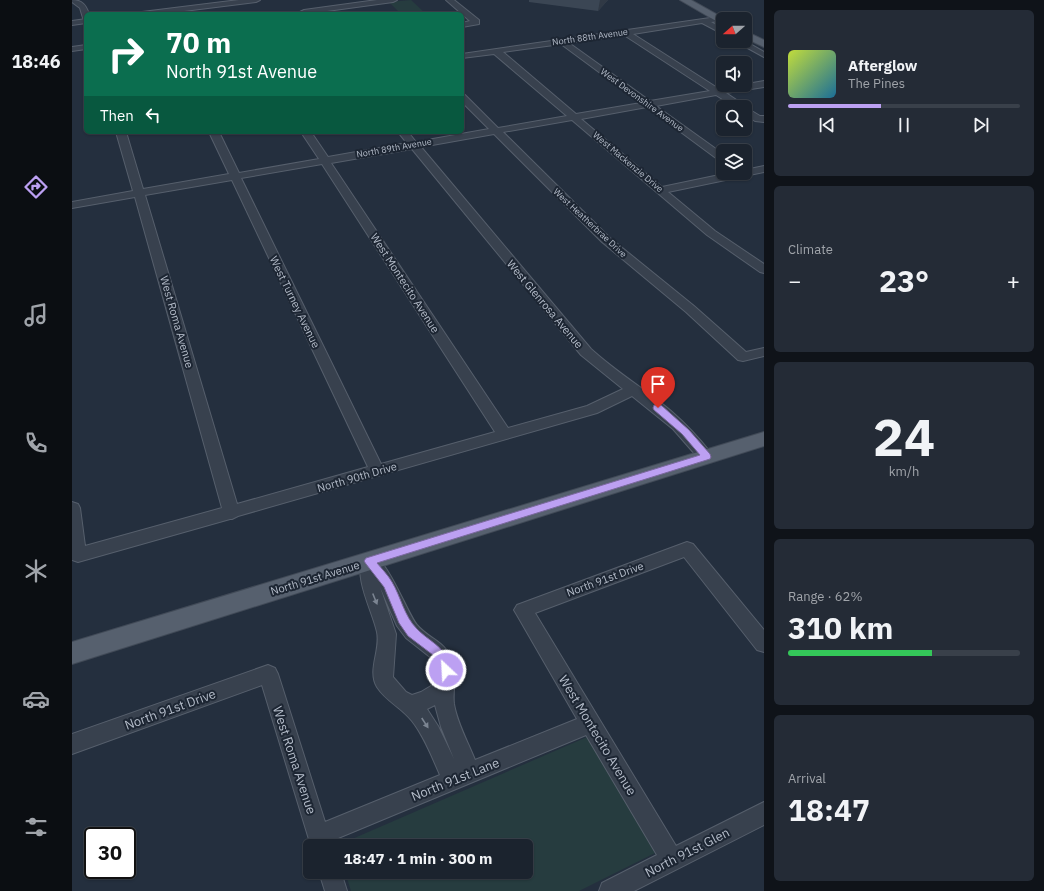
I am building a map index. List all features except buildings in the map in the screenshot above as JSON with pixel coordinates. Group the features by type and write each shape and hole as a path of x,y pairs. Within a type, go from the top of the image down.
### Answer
{"main road":[{"path":"684,0 716,18"},
{"path":"752,38 764,44"},
{"name":"North 91st Avenue","path":"72,653 764,439"}],"street":[{"path":"74,0 83,7 85,12"},
{"path":"149,12 160,9 256,0"},
{"path":"311,12 393,0"},
{"path":"450,0 476,22 464,25"},
{"path":"301,4 305,12"},
{"path":"352,5 358,12"},
{"name":"North 88th Avenue","path":"464,56 716,20"},
{"path":"72,23 84,21"},
{"path":"703,21 716,28"},
{"path":"625,32 716,91"},
{"name":"West Devonshire Avenue","path":"562,41 716,154"},
{"path":"72,49 84,47"},
{"path":"751,48 764,55"},
{"name":"West Mackenzie Drive","path":"496,51 711,233 764,269"},
{"name":"North 89th Avenue","path":"752,86 764,84"},
{"path":"718,92 730,100"},
{"name":"North 89th Avenue","path":"72,205 718,92"},
{"name":"West Heatherbrae Drive","path":"464,99 606,240 690,308 743,357 764,352"},
{"path":"752,115 758,119 764,118"},
{"name":"West Roma Avenue","path":"122,134 232,512"},
{"name":"West Turney Avenue","path":"215,134 377,471"},
{"name":"West Montecito Avenue","path":"307,134 505,435"},
{"name":"West Glenrosa Avenue","path":"405,134 586,352 606,371 668,416 686,432 706,457"},
{"path":"752,171 764,169"},
{"path":"661,190 716,179"},
{"name":"North 90th Drive","path":"72,508 78,555 592,410 632,390"},
{"name":"North 91st Drive","path":"523,610 687,549 764,644"},
{"path":"369,561 388,584 403,620 412,632 437,651 443,661 446,670 444,703 462,776"},
{"path":"369,561 370,589 387,634 383,673 384,681 399,698 410,705 419,714 462,776"},
{"name":"West Montecito Avenue","path":"523,610 672,860"},
{"name":"West Roma Avenue","path":"268,674 320,839"},
{"name":"North 91st Drive","path":"72,744 268,674"},
{"path":"410,705 423,702 431,698 444,688"},
{"name":"North 91st Lane","path":"325,839 462,776 591,723"},
{"name":"North 91st Glen","path":"610,891 764,813"},
{"path":"332,879 336,891"}],"green space":[{"path":"411,0 424,12 399,12 389,2"},
{"path":"587,737 655,853 579,891 351,891 347,879 533,879 533,839 352,839"}],"route":[{"path":"446,670 437,651 423,642 412,632 403,620 388,584 369,561 706,457 686,432 658,408"}]}
